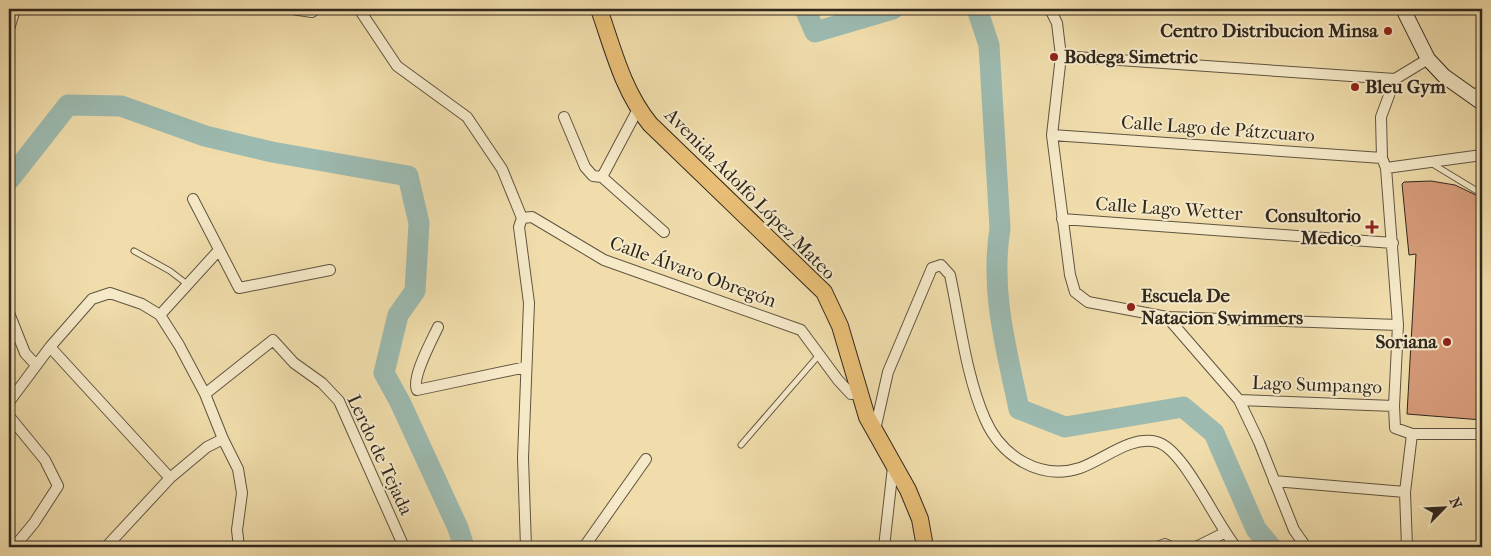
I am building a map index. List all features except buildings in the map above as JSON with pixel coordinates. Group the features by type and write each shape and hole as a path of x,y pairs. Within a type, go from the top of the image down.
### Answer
{"main road":[{"name":"Avenida Adolfo López Mateo","path":"599,9 627,91 638,109 650,124 824,292 840,326 867,417 908,490 920,519 926,547"},
{"path":"1403,9 1428,59 1444,76 1479,97"}],"street":[{"path":"9,29 15,9"},
{"path":"292,9 312,12 316,9"},
{"path":"359,9 397,66 467,117 502,170 522,218 519,227 529,303 523,458 526,547"},
{"path":"1050,9 1057,24 1061,56 1052,135 1062,219 1075,292 1088,302 1167,317 1398,325"},
{"path":"1061,56 1395,78 1428,59"},
{"path":"1395,78 1381,116 1382,158 1386,168 1398,325 1394,406 1395,428 1412,434 1482,434"},
{"path":"602,177 638,109"},
{"path":"564,117 585,167 593,176 602,177 664,232"},
{"name":"Calle Lago de Pátzcuaro","path":"1052,135 1382,158"},
{"path":"1386,168 1482,155"},
{"path":"193,199 239,288 330,270"},
{"name":"Calle Álvaro Obregón","path":"522,218 532,217 604,260 801,330 851,394 860,392"},
{"name":"Calle Lago Wetter","path":"1062,219 1393,243"},
{"path":"160,315 219,250"},
{"path":"875,431 888,372 932,268 941,265 950,275 976,393 986,420 999,442 1019,460 1042,471 1067,472 1093,464 1128,445 1141,441 1158,442 1172,450 1187,470 1224,534 1236,547"},
{"path":"9,402 50,347 92,299 102,294 119,294 142,304 160,315 204,394 222,439 242,480 237,530 239,547"},
{"path":"9,313 24,354 36,365"},
{"path":"1167,317 1238,400 1259,442 1294,530 1306,547"},
{"path":"438,327 417,376 415,387 417,390 526,367"},
{"name":"Lerdo de Tejada","path":"204,394 273,340 294,362 322,383 339,401 404,547"},
{"path":"50,347 170,478"},
{"name":"Lago Sumpango","path":"1238,400 1394,406"},
{"path":"11,422 45,460 58,486 34,522 14,547"},
{"path":"1407,547 1405,492 1412,434"},
{"path":"107,546 170,478 207,447 222,439"},
{"path":"584,547 646,459"},
{"path":"884,547 894,463"},
{"path":"1274,481 1405,492"},
{"path":"1196,547 1224,534"},
{"path":"1157,547 1165,544 1171,547"}],"lane":[{"path":"1430,162 1482,194"},
{"path":"134,252 170,271 187,284"},
{"path":"741,445 820,355"}],"waterway":[{"path":"805,9 815,32 893,9"},
{"path":"977,9 989,45 1000,228 997,252 998,297 1019,409 1065,427 1183,407 1214,433 1256,529 1271,547"},
{"path":"9,180 68,105 121,106 205,136 272,152 408,176 419,223 415,291 398,315 384,373 400,402 458,528 464,547"}],"place":[{"name":"Centro Distribucion Minsa","path":"1388,31"},
{"name":"Bodega Simetric","path":"1054,57"},
{"name":"Bleu Gym","path":"1355,87"},
{"name":"Consultorio Medico","path":"1372,227"},
{"name":"Escuela De Natacion Swimmers","path":"1131,307"},
{"name":"Soriana","path":"1447,342"}]}
